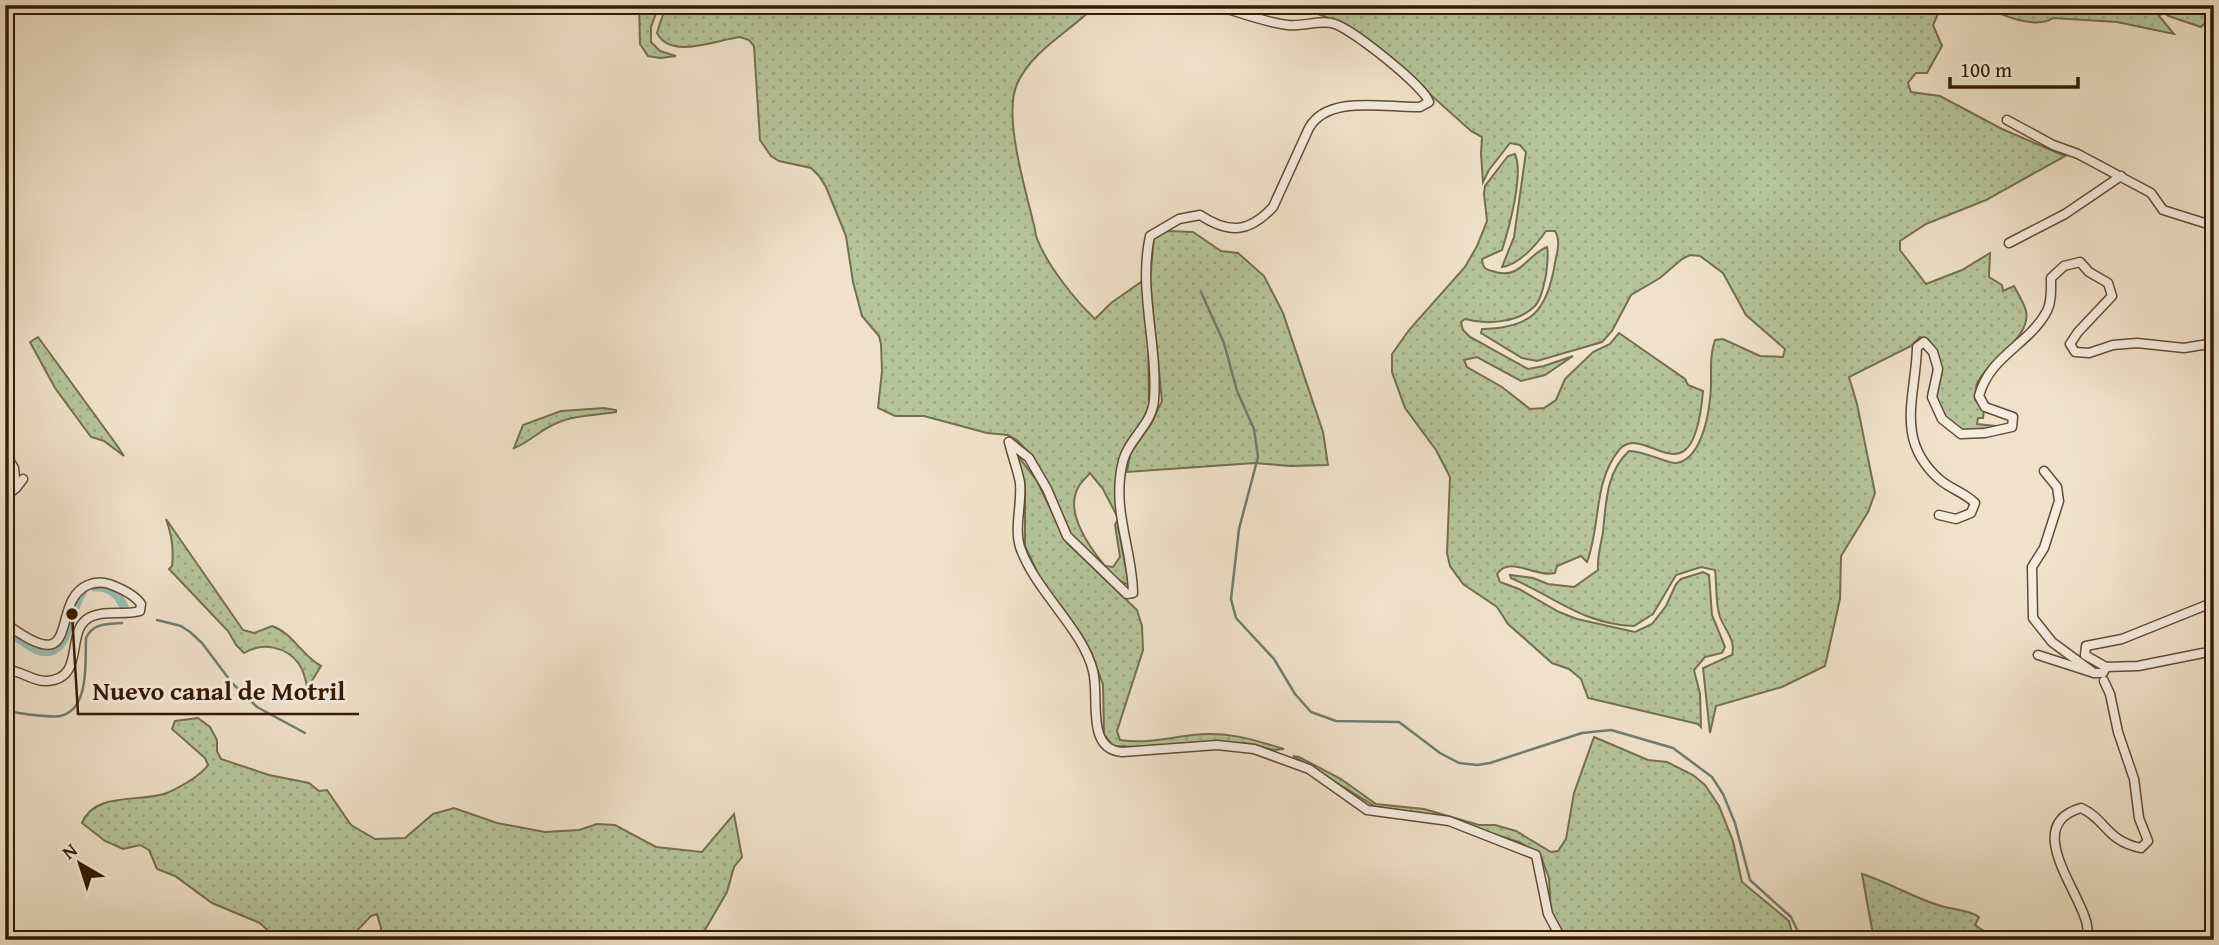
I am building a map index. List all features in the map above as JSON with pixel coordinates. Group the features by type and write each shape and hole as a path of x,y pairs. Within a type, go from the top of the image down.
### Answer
{"street":[{"path":"1215,5 1288,25 1329,22 1338,24 1367,43 1421,90 1429,102 1420,107 1350,106 1324,111 1315,118 1309,128 1273,207 1265,216 1252,224 1231,229 1217,227 1200,215 1178,219 1150,236 1145,281 1151,328 1154,403 1146,424 1127,450 1119,489 1120,522 1133,593 1127,594 1067,536 1047,489 1029,458 1010,442 1020,483 1019,543 1026,562 1088,656 1096,685 1097,733 1102,743 1111,751 1217,745 1254,749 1310,769 1367,810 1449,821 1536,855 1548,915 1562,940"},
{"path":"2007,120 2151,193 2163,210 2214,226"},
{"path":"2009,243 2065,214 2121,176"},
{"path":"1939,515 1956,519 1971,513 1975,503 1965,494 1940,481 1925,463 1913,439 1909,413 1917,367 1917,346 1924,342 1933,352 1938,369 1932,397 1942,419 1961,434 1985,433 2012,427 2013,417 1985,408 1979,396 1983,380 2003,356 2031,332 2047,311 2051,278 2064,266 2080,262 2089,272 2108,283 2112,296 2070,344 2075,352 2089,353 2113,345 2137,342 2184,348 2214,343"},
{"path":"5,454 13,468 16,488"},
{"path":"2044,471 2057,487 2059,501 2043,548 2032,567 2033,618 2052,642 2094,673"},
{"path":"5,497 23,479"},
{"path":"5,623 36,644 48,645 63,634 67,612 77,592 84,586 105,583 127,592 141,604 140,611 131,614 95,615 79,626 73,664 62,676 48,681 35,680 5,670"},
{"path":"2214,602 2122,639 2086,646 2085,655 2106,667 2138,666 2193,654 2214,653"},
{"path":"2038,655 2094,673 2103,673 2106,667"},
{"path":"2088,940 2086,920 2055,849 2053,834 2057,824 2067,812 2081,808 2092,813 2112,836 2131,846 2141,848 2148,841 2139,818 2134,779 2104,681"}],"green space":[{"path":"639,5 659,5 651,27 651,42 660,51 676,56 648,56 640,44"},
{"path":"666,5 1096,5 1032,61 1017,84 1012,114 1017,152 1036,236 1042,251 1063,282 1095,319 1111,303 1141,282 1145,292 1149,406 1117,479 1116,514 1103,489 1090,473 1079,486 1074,507 1080,529 1105,566 1113,567 1120,557 1115,525 1117,521 1129,585 1115,579 1071,535 1049,486 1032,456 1018,441 1008,435 987,433 924,416 895,416 878,408 882,371 881,344 879,336 862,316 853,282 846,236 819,176 811,168 779,161 771,156 760,140 754,46 749,40 740,37 694,46 672,45 657,33"},
{"path":"1294,5 1942,5 1933,25 1942,46 1927,73 1916,73 1908,83 1911,92 1940,96 2002,129 2065,156 1986,200 1926,224 1900,241 1900,250 1926,284 1962,270 1990,253 1989,277 2002,285 2003,291 2014,286 2025,308 2026,321 2016,340 1982,375 1976,387 1975,400 1984,410 1983,418 1978,418 1977,424 2005,427 1960,430 1945,417 1934,397 1936,352 1928,339 1920,337 1911,346 1849,377 1875,493 1868,512 1841,556 1840,599 1825,666 1782,687 1716,706 1710,733 1703,668 1732,655 1733,650 1718,612 1715,570 1701,567 1676,575 1653,614 1634,626 1600,621 1511,578 1510,575 1574,587 1598,570 1608,488 1621,459 1629,451 1676,463 1691,455 1697,447 1709,407 1715,340 1723,339 1760,356 1783,357 1785,349 1746,315 1723,273 1700,256 1690,255 1660,278 1631,295 1612,331 1602,342 1537,361 1522,358 1481,333 1482,329 1499,328 1525,321 1541,305 1552,280 1558,247 1555,231 1546,231 1521,258 1502,267 1514,237 1526,152 1520,145 1510,143 1483,182 1482,137 1471,131 1373,43 1334,20"},
{"path":"1982,5 2214,5 2214,14 2201,27 2168,16 2164,12 2159,16 2174,34 2117,22 2053,18 2028,22 2008,17"},
{"path":"1515,154 1517,187 1502,250 1482,259 1482,262 1487,269 1510,273 1547,247 1546,275 1542,291 1535,306 1520,316 1492,322 1465,319 1461,322 1463,330 1470,337 1528,369 1573,356 1545,375 1521,381 1477,357 1464,360 1467,367 1502,387 1530,409 1544,408 1556,400 1565,379 1593,352 1610,344 1619,333 1685,379 1688,385 1703,391 1698,426 1689,446 1679,453 1667,453 1642,444 1630,443 1619,450 1611,462 1601,490 1587,562 1581,556 1557,566 1555,573 1548,574 1509,567 1497,574 1500,582 1519,589 1559,612 1577,619 1635,632 1652,624 1681,579 1703,572 1709,575 1712,615 1725,647 1722,653 1705,657 1694,670 1700,694 1701,727 1698,724 1588,698 1581,679 1569,669 1552,663 1508,624 1497,607 1463,584 1450,566 1447,553 1450,477 1436,450 1405,408 1392,372 1392,354 1409,330 1465,267 1487,221 1485,186 1508,156"},
{"path":"1167,231 1193,232 1221,251 1238,253 1264,276 1283,313 1323,432 1328,465 1255,463 1127,472 1130,454 1151,424 1162,401 1150,281 1154,237"},
{"path":"38,337 124,456 104,441 91,437 55,388 30,342"},
{"path":"604,408 616,412 564,420 514,448 523,425 561,411"},
{"path":"1015,452 1037,481 1067,543 1137,610 1142,626 1143,650 1117,731 1120,740 1147,741 1216,734 1250,739 1284,749 1274,750 1245,743 1203,742 1138,747 1113,746 1104,734 1103,685 1091,652 1041,580 1025,546 1025,484"},
{"path":"166,519 243,630 254,633 272,626 279,629 321,666 310,684 309,696 303,671 294,658 281,650 266,647 244,653 228,631 169,569 172,566 173,548"},
{"path":"198,718 210,727 217,740 217,751 221,759 269,775 309,783 319,791 327,790 351,825 375,839 405,838 433,814 454,808 497,823 545,832 579,830 597,824 615,825 656,847 702,852 734,814 742,857 734,867 727,892 699,940 380,940 381,928 377,914 371,916 348,940 277,939 260,923 212,903 175,876 157,869 149,850 140,845 123,849 105,841 82,823 88,813 97,806 107,802 167,793 200,774 208,765 205,758 172,729 175,721"},
{"path":"1594,737 1648,760 1667,762 1693,775 1705,785 1719,806 1733,841 1742,882 1789,921 1794,940 1565,940 1551,914 1549,878 1540,854 1519,842 1429,814 1376,807 1293,756 1341,779 1376,804 1424,809 1479,825 1495,825 1516,831 1551,852 1558,851 1566,839 1574,793"},
{"path":"1862,874 1928,902 1974,914 1979,917 1975,925 1997,940 1874,940"}],"waterway":[{"path":"1201,292 1224,343 1237,391 1254,429 1258,457 1239,529 1231,599 1236,618 1274,659 1295,694 1311,712 1336,721 1399,722 1440,753 1459,763 1477,765 1582,733 1611,730 1673,748 1712,777 1723,794 1735,823 1750,880 1791,917 1802,940"},
{"path":"94,587 114,592 125,609"},
{"path":"5,629 37,650 48,652 62,641 82,593"},
{"path":"157,620 181,626 190,632 202,643 232,683 257,707 305,733"},
{"path":"5,711 54,716 70,712 77,705 84,683 86,638 92,629 106,624 122,623"}],"place":[{"name":"Nuevo canal de Motril","path":"72,614"}]}
